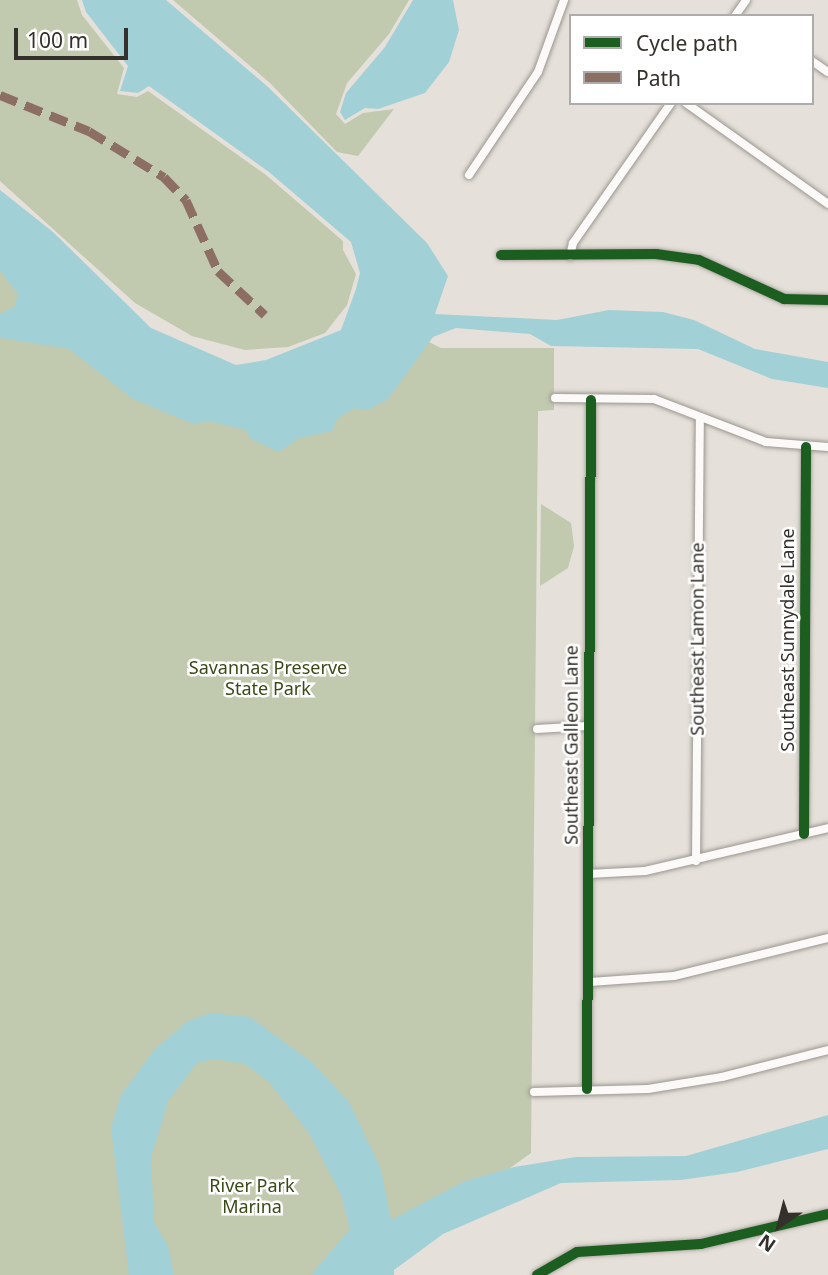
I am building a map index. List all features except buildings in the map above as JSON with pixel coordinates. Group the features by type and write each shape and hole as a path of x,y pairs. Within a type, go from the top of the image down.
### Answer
{"street":[{"path":"469,175 538,72 564,0"},
{"path":"737,13 746,0"},
{"path":"569,256 573,243 670,105"},
{"path":"689,105 828,204"},
{"path":"501,255 656,254 699,260 736,273 784,299 828,300"},
{"path":"555,398 654,399 756,439 806,447 828,447"},
{"name":"Southeast Galleon Lane","path":"587,1089 590,982 587,726 591,400"},
{"name":"Southeast Lamon Lane","path":"696,861 700,417"},
{"name":"Southeast Sunnydale Lane","path":"804,834 806,447"},
{"path":"537,729 587,726"},
{"path":"588,874 646,871 828,828"},
{"path":"590,982 674,976 828,938"},
{"path":"534,1091 648,1088 722,1077 828,1051"},
{"path":"537,1275 577,1252 701,1244 828,1214"}],"green space":[{"path":"0,0 77,0 82,15 124,68 117,94 137,97 148,91 266,175 343,241 343,250 356,274 347,305 325,333 288,347 245,350 192,336 135,303 0,181"},
{"path":"173,0 409,0 389,34 347,83 336,114 345,124 363,113 394,109 358,156 337,152 270,83"},
{"name":"Savannas Preserve State Park","path":"0,238 247,412 407,331 441,348 554,348 554,410 538,411 531,1153 361,1275 0,1275"},
{"path":"541,504 571,523 574,546 568,568 540,586"}],"water":[{"path":"82,0 166,0 267,86 427,243 448,276 435,314 557,320 609,310 663,312 694,320 755,349 828,362 828,388 772,379 698,349 551,346 530,334 456,328 433,337 388,399 368,410 354,408 337,419 332,431 299,438 279,452 251,439 246,430 209,421 193,424 133,399 69,349 0,338 0,314 15,306 18,294 0,271 0,190 53,232 151,328 236,365 266,360 341,330 360,273 351,242 269,172 149,86 138,93 120,91 128,66 86,12"},
{"path":"413,0 453,0 459,30 449,62 425,93 378,109 365,108 345,120 340,112 346,93 385,47"},
{"path":"210,1013 250,1017 313,1063 349,1102 381,1169 391,1220 465,1181 514,1167 576,1157 686,1156 828,1115 828,1149 737,1172 681,1180 561,1183 443,1234 394,1270 394,1275 311,1275 350,1229 341,1195 309,1133 269,1082 245,1064 215,1059 197,1063 168,1101 151,1158 154,1222 168,1246 174,1275 129,1275 111,1128 121,1095 155,1049 188,1021"}],"marked path":[{"path":"0,95 89,131 164,177 186,200 218,271 265,315"}],"cycle path":[{"path":"501,255 656,254 699,260 784,299 828,300"},
{"path":"587,1089 591,400"},
{"path":"804,834 806,447"},
{"path":"537,1275 577,1252 701,1244 828,1214"}],"park label":[{"name":"River Park Marina","path":"252,1196"}]}
